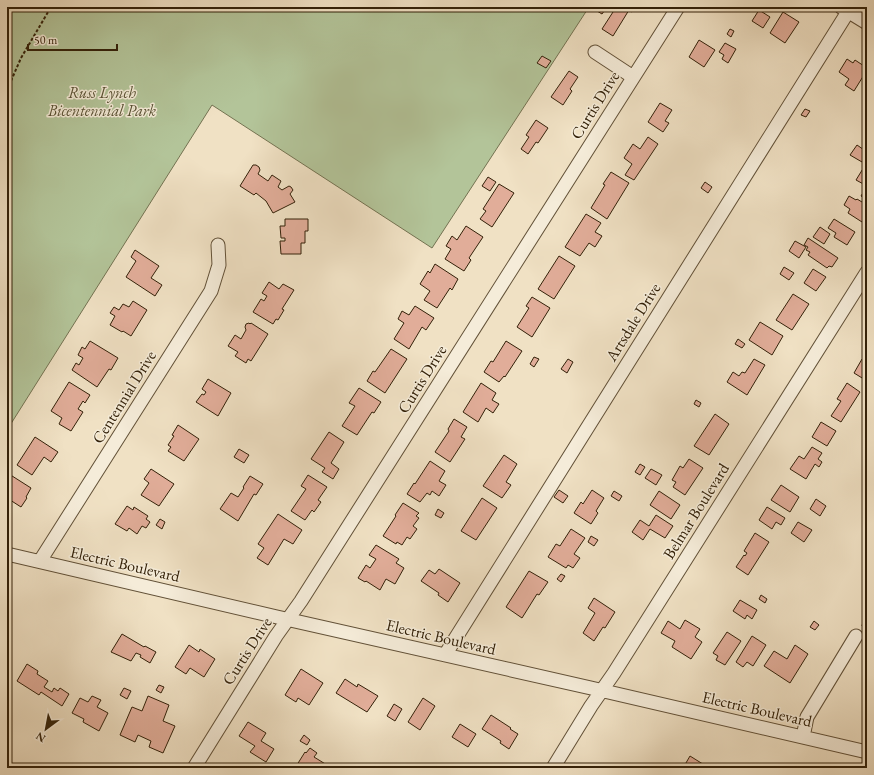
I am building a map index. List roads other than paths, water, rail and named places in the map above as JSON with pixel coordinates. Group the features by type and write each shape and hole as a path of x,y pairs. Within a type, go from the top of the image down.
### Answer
{"street":[{"name":"Curtis Drive","path":"194,768 276,636 305,594 678,7"},
{"path":"847,8 867,23"},
{"name":"Artsdale Drive","path":"445,655 847,8"},
{"path":"595,52 633,77"},
{"name":"Centennial Drive","path":"40,561 211,291 219,265 218,245"},
{"name":"Belmar Boulevard","path":"553,768 867,272"},
{"name":"Electric Boulevard","path":"7,554 288,620 602,690 867,752"},
{"path":"803,737 807,717 856,636"}],"park label":[{"name":"Russ Lynch Bicentennial Park","path":"102,101"}]}
